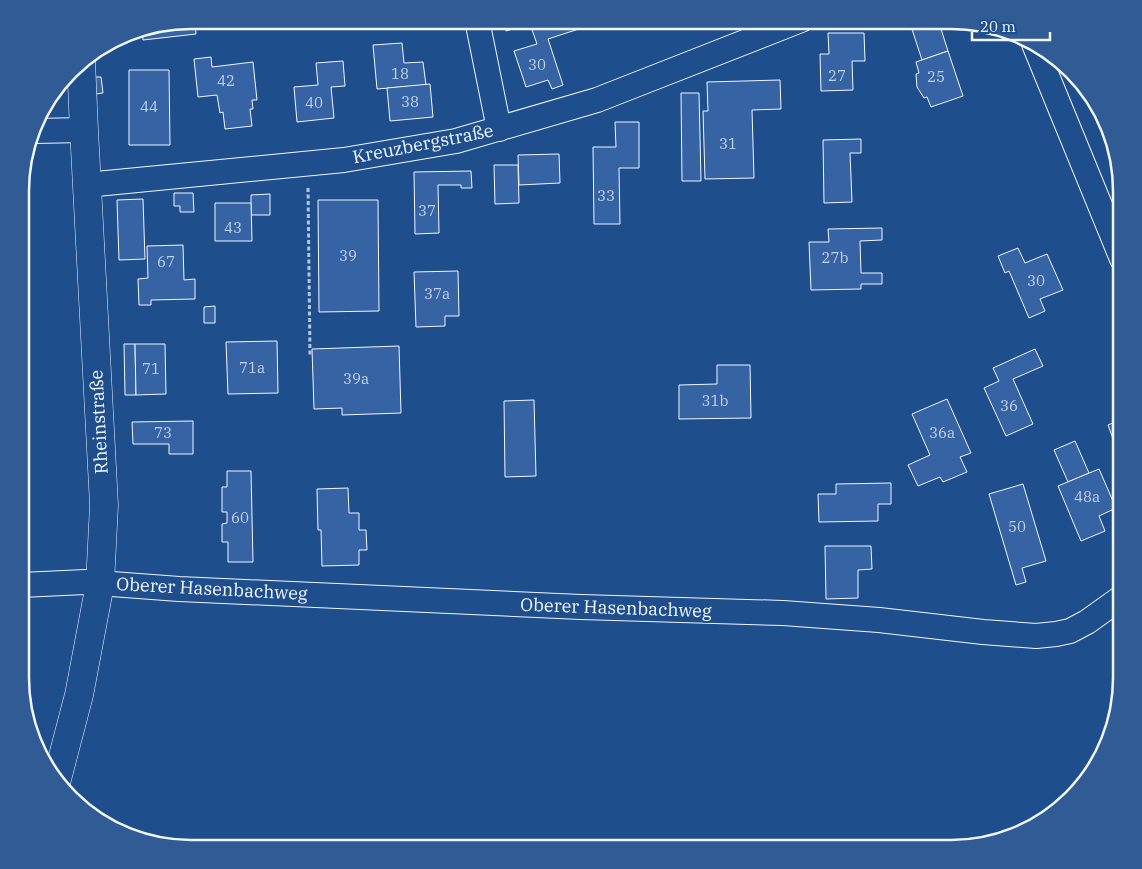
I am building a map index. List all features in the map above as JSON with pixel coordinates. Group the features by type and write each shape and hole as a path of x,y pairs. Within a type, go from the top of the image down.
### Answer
{"main road":[{"name":"Rheinstraße","path":"59,772 79,696 100,584 104,505 81,71"}],"street":[{"path":"479,29 500,129"},
{"name":"Kreuzbergstraße","path":"86,185 308,163 390,153 448,143 597,100 778,29"},
{"path":"1038,54 1113,237"},
{"path":"40,132 84,130"},
{"name":"Oberer Hasenbachweg","path":"29,585 85,582 179,589 571,607 783,613 880,620 1036,636 1070,631 1113,604"}],"path":[{"path":"308,163 310,355"}],"building":[{"path":"196,29 196,34 143,40 143,36 159,32"},
{"path":"532,29 579,29 548,39 563,85 552,89 548,80 526,87 514,51 537,44"},
{"path":"912,29 941,29 948,51 922,60"},
{"path":"828,33 864,33 865,61 852,61 853,90 821,91 820,54 829,54"},
{"path":"402,43 404,63 423,62 426,85 377,89 373,45"},
{"path":"948,51 963,96 931,107 927,97 924,98 917,87 916,74 919,73 916,62"},
{"path":"211,57 212,67 253,62 257,100 252,100 253,109 250,109 252,126 225,129 223,112 220,113 217,95 198,97 194,59"},
{"path":"343,61 345,86 331,87 334,118 297,122 294,87 318,85 316,63"},
{"path":"129,70 169,70 170,145 129,145"},
{"path":"95,77 101,77 103,93 96,94"},
{"path":"780,80 781,109 752,110 754,178 705,179 703,111 708,111 707,82"},
{"path":"430,84 433,117 390,121 387,88"},
{"path":"681,93 699,93 701,181 682,181"},
{"path":"615,122 639,122 639,168 619,168 620,224 594,224 593,147 616,147"},
{"path":"861,139 861,153 850,153 852,202 824,203 823,140"},
{"path":"559,154 560,183 519,185 518,155"},
{"path":"494,165 518,165 519,203 495,204"},
{"path":"471,171 472,188 461,188 461,185 438,185 439,233 415,234 414,172"},
{"path":"174,193 193,193 194,212 180,212 180,206 174,206"},
{"path":"270,194 270,215 251,215 251,195"},
{"path":"143,199 145,259 119,260 117,200"},
{"path":"318,200 378,200 379,311 319,312"},
{"path":"215,203 251,203 252,241 215,241"},
{"path":"882,228 882,240 860,241 861,273 882,273 882,284 861,284 861,289 811,290 809,242 829,242 828,229"},
{"path":"183,245 184,280 195,279 195,299 151,300 151,305 139,305 138,279 148,278 147,246"},
{"path":"1018,248 1025,263 1047,254 1063,290 1040,299 1045,311 1029,318 1009,271 1005,273 998,256"},
{"path":"458,271 459,316 445,316 445,326 416,327 414,272"},
{"path":"215,306 215,323 204,323 204,307"},
{"path":"277,341 278,393 228,394 226,342"},
{"path":"124,344 135,344 136,395 125,395"},
{"path":"135,344 165,344 166,394 136,395"},
{"path":"399,346 401,413 342,415 342,408 314,409 312,349"},
{"path":"1035,349 1043,366 1013,379 1033,424 1006,436 984,388 999,381 993,368"},
{"path":"717,365 750,365 751,418 679,419 679,385 717,384"},
{"path":"947,399 971,453 960,457 967,472 943,482 940,477 918,486 908,465 930,455 912,414"},
{"path":"534,400 536,476 505,477 504,401"},
{"path":"193,421 193,454 169,454 169,444 133,444 132,422"},
{"path":"1113,423 1113,439 1108,425"},
{"path":"1075,441 1089,473 1068,482 1054,450"},
{"path":"1099,469 1113,501 1113,509 1099,516 1105,531 1081,541 1058,486"},
{"path":"227,471 251,471 253,562 228,562 228,542 222,542 222,524 227,523 227,512 222,512 222,487 227,487"},
{"path":"891,483 891,504 878,504 878,521 819,522 818,494 836,494 836,484"},
{"path":"1023,484 1046,561 1022,568 1026,582 1016,585 989,494"},
{"path":"348,488 349,513 359,513 359,530 366,530 367,550 359,550 359,565 322,566 321,530 318,530 317,489"},
{"path":"825,546 871,546 872,569 858,570 858,598 826,599"}]}
